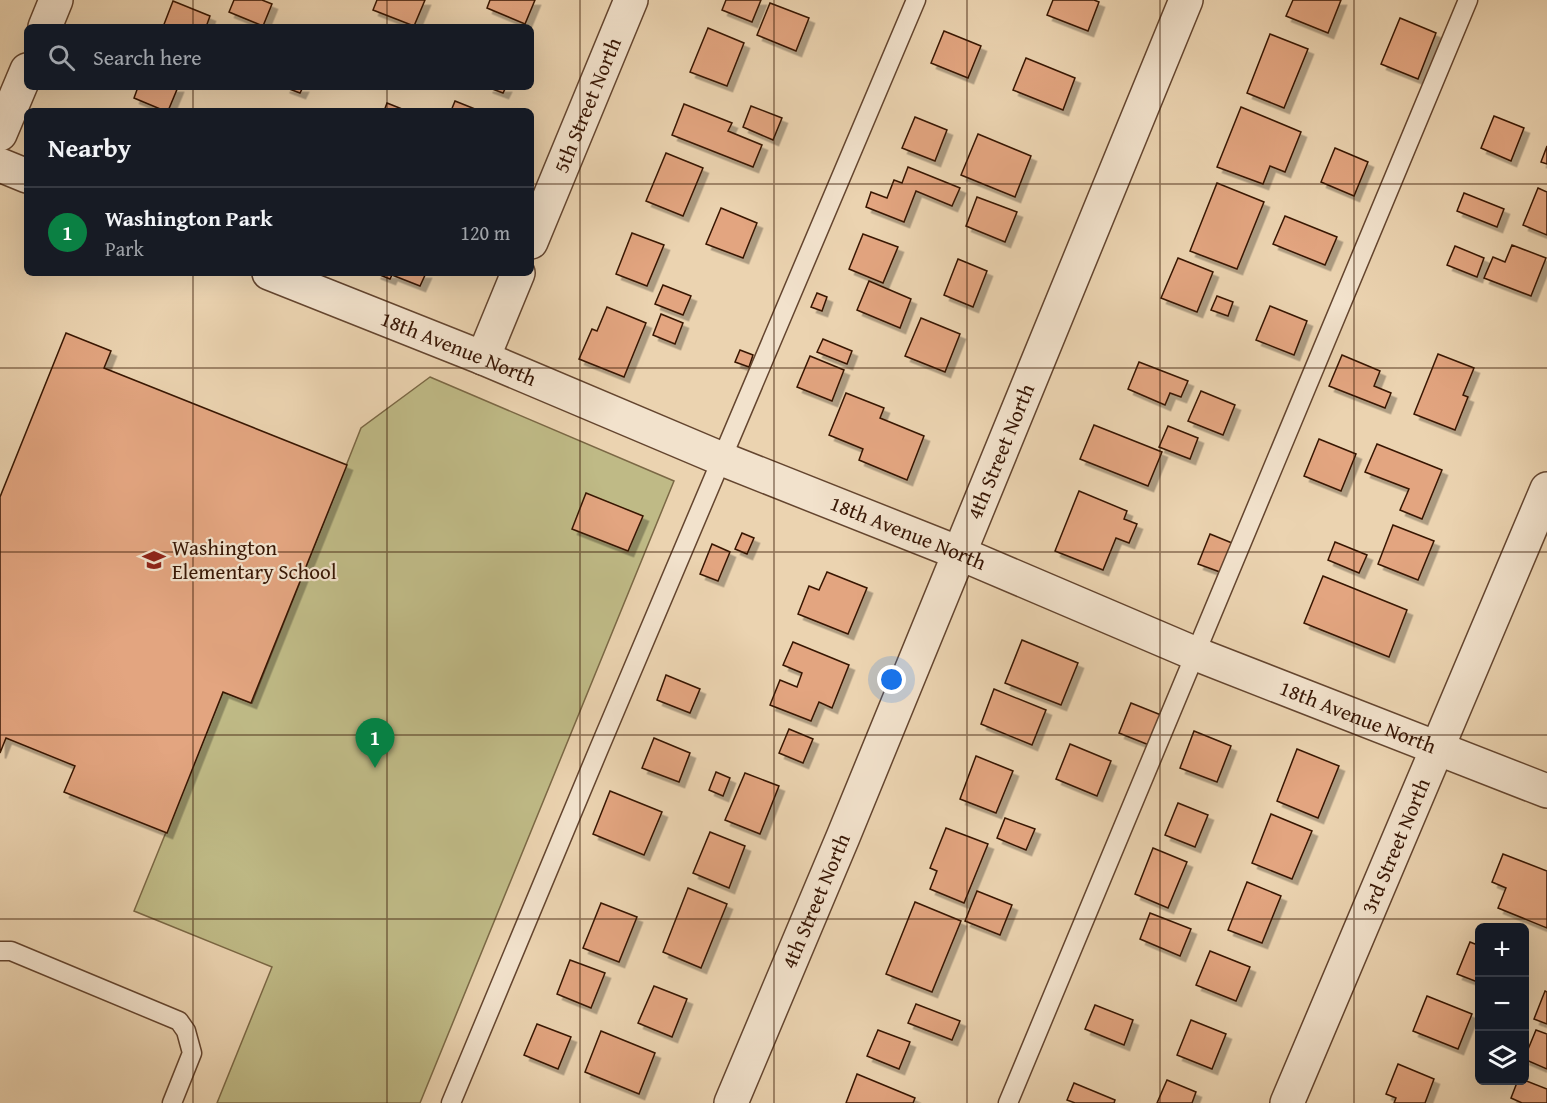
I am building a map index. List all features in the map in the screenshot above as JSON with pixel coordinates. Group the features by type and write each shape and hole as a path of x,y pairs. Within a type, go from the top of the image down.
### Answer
{"street":[{"path":"46,24 56,0"},
{"name":"5th Street North","path":"534,235 631,0"},
{"name":"4th Street North","path":"731,1103 843,837 1186,0"},
{"path":"0,134 24,77"},
{"path":"0,165 24,175"},
{"name":"18th Avenue North","path":"277,276 483,358 722,459 959,553 1196,654 1547,791"},
{"path":"483,358 517,276"},
{"name":"3rd Street North","path":"1287,1103 1547,489"}],"lane":[{"path":"451,1103 916,0"},
{"path":"1008,1103 1468,0"},
{"path":"0,951 11,951 179,1021 186,1031 192,1053 172,1103"}],"shaded area":[{"path":"430,377 674,481 420,1103 217,1103 272,967 134,911 223,692 252,703 361,428"}],"building":[{"path":"234,0 262,0 272,4 264,24 258,24 229,12"},
{"path":"377,0 425,0 415,24 409,24 373,10"},
{"path":"490,0 535,0 525,24 487,8"},
{"path":"726,0 761,0 752,22 722,10"},
{"path":"1053,0 1099,2 1088,31 1047,15"},
{"path":"1293,0 1341,0 1328,33 1286,16"},
{"path":"173,1 210,16 207,24 164,24"},
{"path":"770,3 809,18 796,51 757,35"},
{"path":"1400,18 1436,33 1418,79 1381,64"},
{"path":"708,28 744,43 727,86 690,72"},
{"path":"944,31 981,46 968,78 931,63"},
{"path":"1270,34 1308,49 1284,108 1247,93"},
{"path":"1026,58 1075,78 1063,110 1013,90"},
{"path":"137,90 177,90 169,108 158,108 134,98"},
{"path":"455,101 472,108 452,108"},
{"path":"387,103 400,108 385,108"},
{"path":"684,104 732,123 728,131 762,145 753,167 672,135"},
{"path":"751,106 782,118 773,140 743,127"},
{"path":"1241,107 1301,132 1285,172 1270,166 1263,184 1217,167"},
{"path":"1494,116 1524,128 1511,161 1481,148"},
{"path":"915,117 947,130 935,161 902,148"},
{"path":"978,134 1031,156 1015,197 961,175"},
{"path":"1547,146 1547,164 1541,162"},
{"path":"1335,148 1368,162 1354,196 1321,182"},
{"path":"666,153 703,168 683,216 646,201"},
{"path":"908,167 960,188 952,206 916,191 904,222 866,207 871,192 887,198 894,180 902,183"},
{"path":"1217,183 1264,202 1237,269 1190,251"},
{"path":"1538,188 1547,192 1547,235 1523,225"},
{"path":"1464,193 1504,209 1497,227 1457,211"},
{"path":"977,197 1017,212 1005,242 966,226"},
{"path":"721,208 757,223 743,258 706,244"},
{"path":"1285,216 1337,237 1325,265 1273,244"},
{"path":"632,233 664,245 647,286 616,274"},
{"path":"863,234 898,247 883,283 849,269"},
{"path":"1512,245 1546,258 1531,296 1484,278 1493,257 1505,262"},
{"path":"1455,246 1484,258 1477,277 1447,265"},
{"path":"1178,258 1213,272 1197,312 1161,298"},
{"path":"958,259 987,271 973,307 944,295"},
{"path":"395,276 425,276 420,286"},
{"path":"869,281 911,299 900,328 857,310"},
{"path":"663,285 691,296 683,315 655,304"},
{"path":"817,293 827,297 822,311 811,307"},
{"path":"1217,296 1233,302 1228,316 1211,310"},
{"path":"1270,306 1307,321 1294,355 1256,340"},
{"path":"607,307 646,323 624,377 579,359 592,329 597,331"},
{"path":"661,314 683,323 675,344 653,335"},
{"path":"921,318 960,334 945,372 905,356"},
{"path":"66,333 111,351 104,368 347,465 251,703 223,692 167,833 64,792 75,766 6,738 0,753 0,497"},
{"path":"823,339 852,351 847,364 817,352"},
{"path":"740,350 753,355 749,367 735,362"},
{"path":"1438,354 1474,368 1463,395 1468,397 1455,430 1414,414"},
{"path":"1342,355 1380,371 1374,386 1391,393 1385,408 1329,386"},
{"path":"810,356 844,370 832,401 797,387"},
{"path":"1139,362 1188,381 1181,397 1170,393 1165,405 1128,389"},
{"path":"1201,391 1235,405 1223,435 1188,421"},
{"path":"846,393 884,408 880,418 924,436 907,480 859,460 863,449 829,435"},
{"path":"1094,425 1162,452 1148,486 1080,459"},
{"path":"1168,426 1198,438 1190,459 1159,447"},
{"path":"1319,439 1356,454 1341,491 1304,476"},
{"path":"1377,444 1442,470 1422,519 1400,510 1409,489 1365,472"},
{"path":"1079,491 1127,511 1124,519 1137,524 1129,543 1116,538 1103,570 1055,551"},
{"path":"586,493 643,516 628,551 572,529"},
{"path":"1393,525 1434,541 1418,580 1378,564"},
{"path":"742,533 754,538 747,554 735,549"},
{"path":"1210,534 1232,543 1220,572 1198,564"},
{"path":"1335,542 1367,555 1359,573 1328,560"},
{"path":"712,544 730,552 718,581 700,574"},
{"path":"827,572 867,588 848,634 798,614 809,586 819,590"},
{"path":"1323,576 1407,610 1389,657 1304,623"},
{"path":"1022,640 1078,663 1061,705 1005,683"},
{"path":"793,642 849,665 832,708 819,702 811,721 770,705 780,680 797,687 802,673 783,665"},
{"path":"666,675 700,689 690,713 657,700"},
{"path":"994,689 1046,710 1032,745 981,724"},
{"path":"1131,703 1161,715 1149,745 1119,733"},
{"path":"789,729 813,739 803,763 779,753"},
{"path":"1194,731 1231,746 1217,782 1180,768"},
{"path":"654,738 690,753 679,782 642,768"},
{"path":"1070,744 1111,761 1097,796 1056,779"},
{"path":"1297,749 1339,766 1318,818 1277,801"},
{"path":"976,756 1013,771 996,813 960,799"},
{"path":"716,772 730,778 723,796 709,790"},
{"path":"745,773 779,786 760,834 725,820"},
{"path":"610,791 662,812 644,855 593,834"},
{"path":"1178,803 1208,815 1195,847 1165,835"},
{"path":"1271,814 1312,831 1292,879 1252,863"},
{"path":"1005,818 1035,829 1026,850 997,838"},
{"path":"946,828 988,844 964,903 930,889 937,871 930,868"},
{"path":"710,832 745,846 729,888 693,873"},
{"path":"1153,848 1187,862 1168,908 1135,894"},
{"path":"1503,854 1547,871 1547,928 1498,908 1506,888 1492,882"},
{"path":"1247,882 1281,896 1262,943 1228,930"},
{"path":"688,888 727,904 701,968 663,952"},
{"path":"977,891 1012,905 1000,935 965,921"},
{"path":"915,902 961,921 932,992 886,974"},
{"path":"601,903 637,917 619,962 583,948"},
{"path":"1150,913 1191,929 1180,956 1140,939"},
{"path":"1470,942 1475,944 1475,981 1457,974"},
{"path":"1210,951 1250,967 1236,1001 1196,985"},
{"path":"570,960 605,973 591,1008 557,994"},
{"path":"654,986 687,999 672,1037 638,1023"},
{"path":"1545,991 1547,992 1547,1024 1534,1019"},
{"path":"1427,996 1472,1014 1458,1049 1413,1031"},
{"path":"916,1004 960,1021 952,1040 908,1023"},
{"path":"1095,1005 1133,1020 1124,1045 1085,1029"},
{"path":"1191,1020 1226,1034 1212,1069 1177,1055"},
{"path":"537,1024 571,1037 558,1069 524,1055"},
{"path":"878,1030 910,1042 899,1069 867,1056"},
{"path":"1536,1030 1547,1034 1547,1069 1529,1061 1529,1047"},
{"path":"601,1031 655,1053 639,1094 585,1072"},
{"path":"1398,1064 1434,1079 1425,1103 1394,1103 1396,1098 1386,1094"},
{"path":"857,1074 915,1098 913,1103 846,1103"},
{"path":"1167,1080 1196,1092 1192,1103 1157,1103"},
{"path":"1529,1082 1547,1089 1547,1103 1522,1103 1511,1098 1516,1085 1529,1085"},
{"path":"1074,1083 1115,1100 1114,1103 1075,1103 1067,1100"}],"place":[{"name":"Washington Elementary School","path":"154,560"},
{"name":"Washington Park","path":"375,768"}]}
